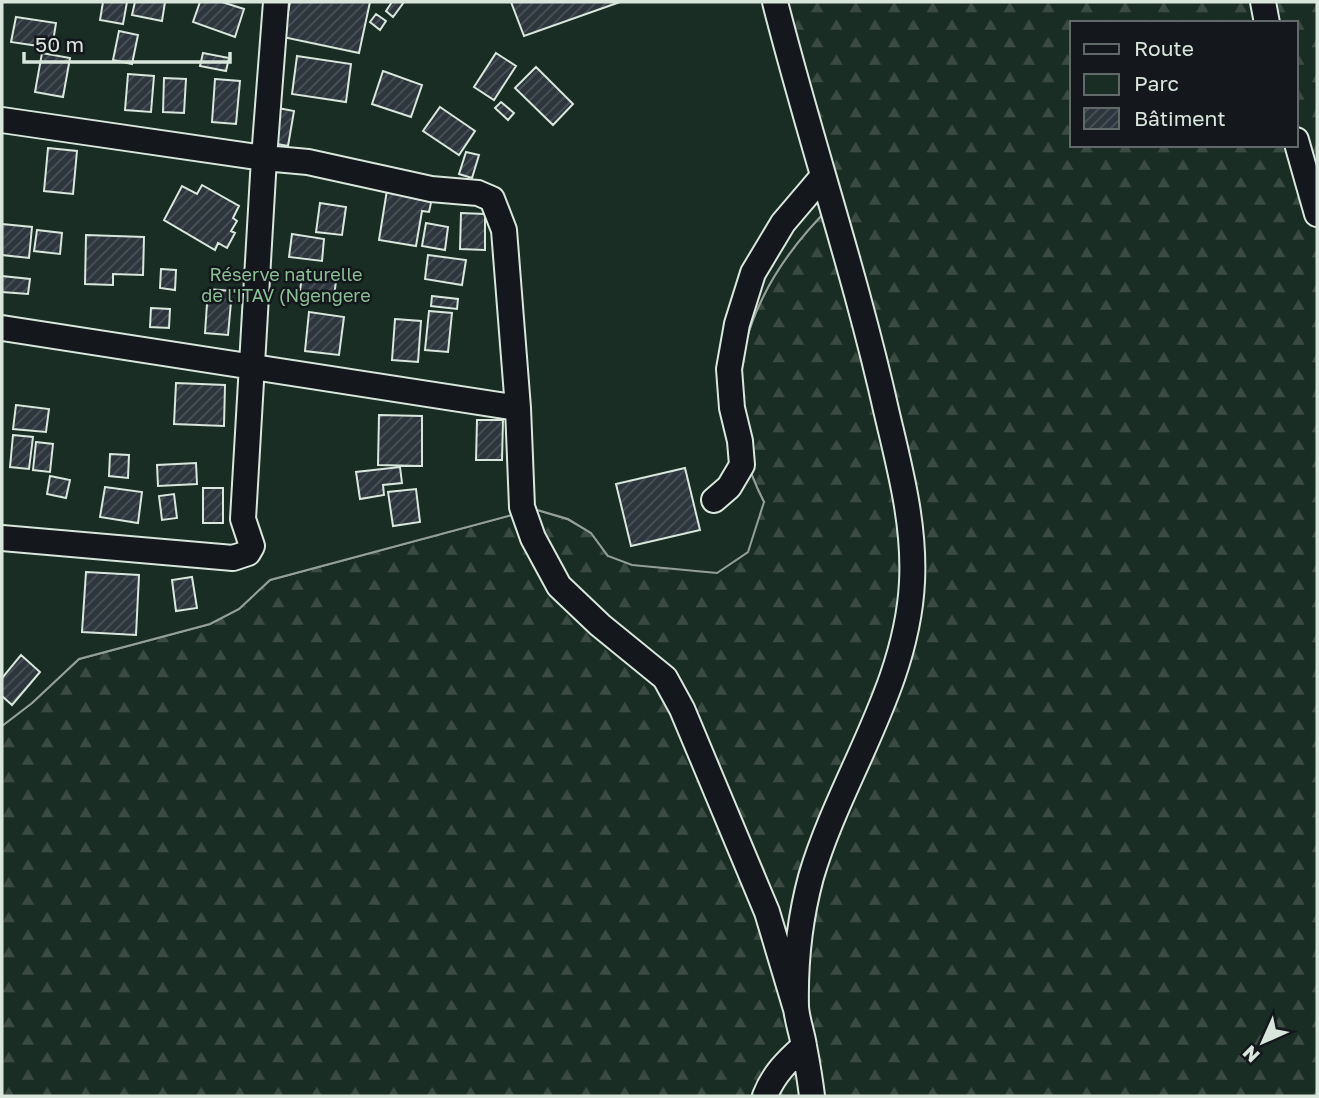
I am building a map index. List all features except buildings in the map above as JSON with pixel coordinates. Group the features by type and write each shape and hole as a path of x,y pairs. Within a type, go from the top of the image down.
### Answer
{"street":[{"path":"2,538 233,558 248,553 252,546 243,519 276,2"},
{"path":"775,2 801,104 874,356 907,503 912,548 912,583 906,628 892,678 811,877 799,939 796,1009"},
{"path":"1264,2 1267,21"},
{"path":"2,120 308,162 431,189 478,193 492,199 503,230 518,408 522,507 533,538 559,586 600,625 665,678 682,709 767,912 796,1009 812,1096"},
{"path":"1298,147 1317,214"},
{"path":"714,500 729,487 742,465 732,408 729,369 737,324 753,273 783,223 823,176"},
{"path":"2,328 518,408"},
{"path":"765,1096 782,1066 804,1046"}],"green space":[{"name":"Réserve naturelle de l'ITAV (Ngengere","path":"2,2 777,2 832,205 778,270 759,306 746,343 739,381 739,421 747,461 764,502 748,552 717,573 632,565 608,556 591,533 568,519 534,509 270,580 239,609 210,624 79,659 32,703 2,726"},
{"path":"777,2 1317,2 1317,1096 2,1096 2,726 32,703 79,659 210,624 239,609 270,580 534,509 567,519 591,533 608,556 764,502 747,461 739,421 739,381 746,343 759,306 778,270 832,205"}]}
